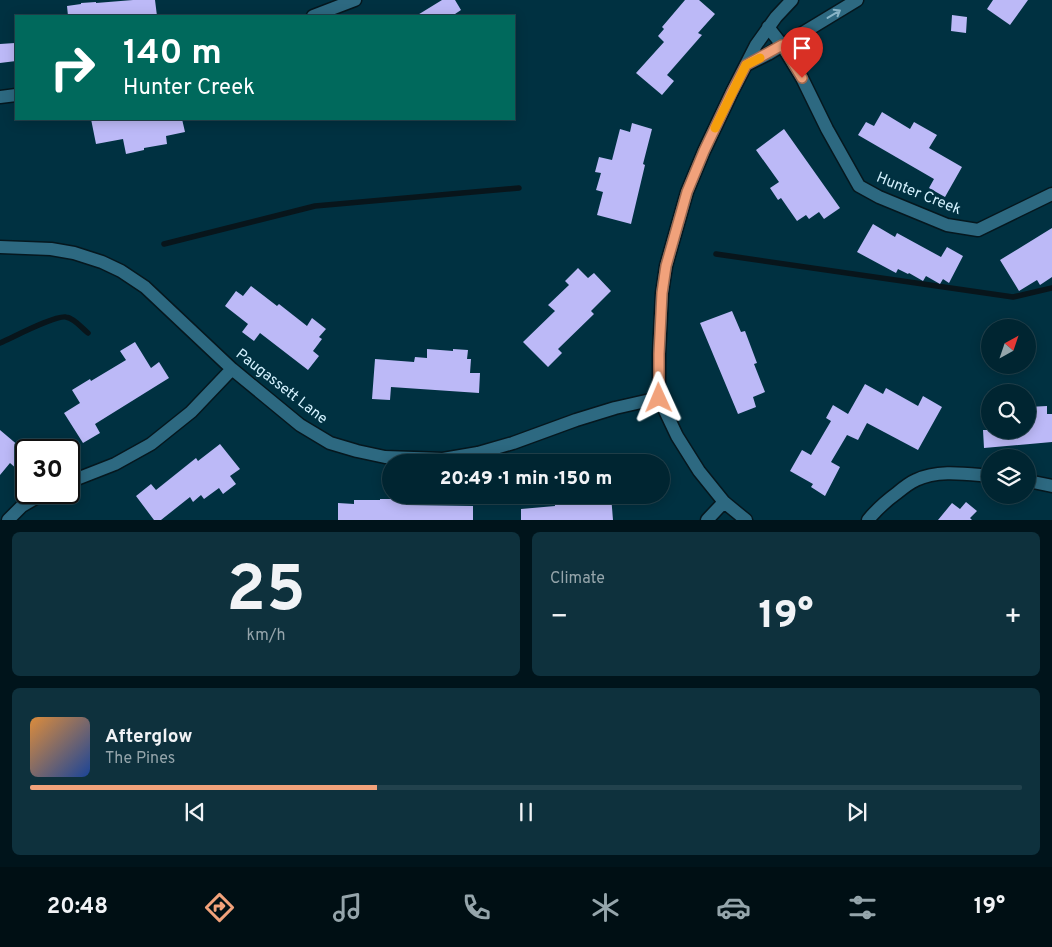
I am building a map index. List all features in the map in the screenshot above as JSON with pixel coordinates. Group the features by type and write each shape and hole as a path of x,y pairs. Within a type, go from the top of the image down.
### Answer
{"street":[{"path":"316,15 355,0"},
{"path":"746,520 724,502 694,464 677,436 659,398 662,293 666,266 687,192 704,151 756,45 784,7 792,0"},
{"path":"746,65 857,0"},
{"name":"Hunter Creek","path":"768,27 782,45 802,78 827,129 859,186 879,197 947,225 978,230 1052,194"},
{"path":"0,97 15,94"},
{"name":"Paugassett Lane","path":"0,247 51,248 102,262 121,271 145,287 232,369 300,425 330,443 356,451 385,456 443,459 478,453 615,408 659,398"},
{"path":"80,478 115,464 151,444 191,412 232,369"},
{"path":"868,520 882,504 905,486 918,479 952,473 981,475"},
{"path":"1036,483 1052,486"},
{"path":"707,520 724,502"},
{"path":"8,520 25,504"}],"building":[{"path":"155,0 157,15 68,15 67,6 81,3"},
{"path":"442,0 455,0 461,10 454,15 418,15"},
{"path":"685,0 699,0 715,14 698,33 702,35 667,75 674,81 662,95 636,73 664,42 658,36 664,29 662,27"},
{"path":"993,0 1028,0 1010,25 987,9"},
{"path":"952,15 967,17 966,33 951,31"},
{"path":"15,43 15,61 0,63 0,44"},
{"path":"882,112 910,129 914,122 937,135 929,148 962,167 945,197 929,188 934,179 858,135 866,122 874,126"},
{"path":"91,120 182,120 185,132 166,136 167,144 144,148 144,150 126,154 123,139 96,144"},
{"path":"632,123 652,129 631,224 597,215 603,192 596,190 601,173 595,172 599,157 612,160 620,129 630,132"},
{"path":"784,129 840,208 824,219 819,212 809,219 806,215 797,221 781,198 778,200 770,188 779,182 756,150"},
{"path":"873,224 895,237 897,233 941,257 947,247 963,256 949,283 943,279 940,284 926,276 923,281 898,269 896,273 857,252"},
{"path":"1052,228 1052,277 1040,285 1037,280 1019,291 1000,260"},
{"path":"578,268 588,278 594,273 611,291 591,311 594,314 558,349 562,353 548,367 523,342 555,311 548,305 569,285 565,281"},
{"path":"251,286 277,306 279,304 307,326 312,318 326,329 319,337 322,339 313,351 319,356 308,370 260,333 254,341 242,332 248,324 225,306 236,291 243,296"},
{"path":"732,311 741,332 745,331 757,363 754,364 765,392 753,397 756,407 738,414 700,323"},
{"path":"135,342 151,368 159,362 169,378 95,424 100,433 83,443 64,413 80,403 72,390 126,360 120,351"},
{"path":"427,349 468,350 467,359 471,359 470,373 480,373 479,393 391,387 390,400 372,399 375,359 414,362 415,357 427,358"},
{"path":"865,384 883,394 886,388 918,406 923,396 942,407 918,450 867,423 858,440 847,435 831,462 840,467 825,496 811,487 813,484 790,471 802,450 811,455 831,421 826,418 833,405 848,414"},
{"path":"1047,406 1047,414 1052,414 1052,442 984,448 984,439 1036,439 1036,407"},
{"path":"0,430 15,443 15,467 10,463 0,475"},
{"path":"220,444 240,469 230,476 236,484 223,494 219,488 204,499 201,495 193,502 190,497 161,520 154,520 136,496 151,484 156,490 196,458 198,461"},
{"path":"382,499 382,504 473,506 473,520 338,520 338,503 354,504 354,500"},
{"path":"966,502 977,511 970,518 972,520 938,520 952,503 960,509"},
{"path":"555,504 612,504 613,520 521,520 521,509 555,506"}],"waterway":[{"path":"164,244 315,206 519,188"},
{"path":"716,254 1013,297 1052,288"},
{"path":"0,343 60,317 72,319 88,333"}],"slow traffic":[{"path":"715,128 746,65 760,58"}],"route":[{"path":"659,398 660,323 666,266 687,192 704,151 746,65 782,45 802,78"}]}
